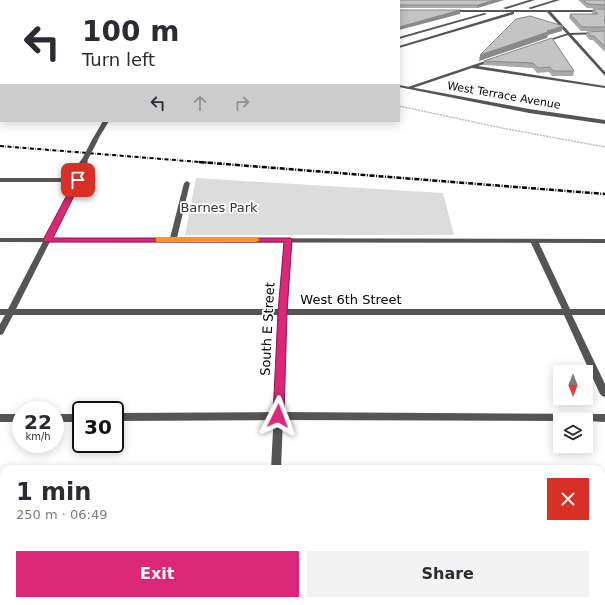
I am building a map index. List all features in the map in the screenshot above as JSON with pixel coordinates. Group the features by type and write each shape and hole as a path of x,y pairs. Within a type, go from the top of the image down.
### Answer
{"street":[{"path":"400,38 533,0"},
{"path":"400,47 558,0"},
{"path":"444,11 605,11"},
{"path":"548,11 605,75"},
{"path":"539,44 568,34 605,33"},
{"path":"408,88 501,56"},
{"path":"472,66 605,87"},
{"name":"West Terrace Avenue","path":"400,86 529,111 605,122"},
{"path":"0,332 48,240 78,180 82,166 105,122"},
{"path":"0,180 78,180"},
{"path":"173,240 187,182"},
{"path":"0,240 605,241"},
{"name":"South E Street","path":"276,465 283,312 288,240"},
{"path":"534,241 605,394"},
{"name":"West 6th Street","path":"0,312 605,312"},
{"path":"124,417 278,416 605,418"},
{"path":"0,418 12,418"}],"path":[{"path":"400,106 502,128 605,147"}],"green space":[{"name":"Barnes Park","path":"196,178 443,193 454,235 185,235"}],"building":[{"path":"400,0 495,0 478,5 400,5"},
{"path":"583,0 605,0 605,5 588,4"},
{"path":"593,9 605,9 605,27 582,27 570,14 598,14"},
{"path":"400,10 460,10 400,27"},
{"path":"530,16 563,26 480,55 516,19"},
{"path":"605,31 605,47 594,36 591,36 587,32"},
{"path":"552,38 574,71 553,71 550,67 538,68 533,63 484,61"}],"railway":[{"path":"0,146 212,163"},
{"path":"199,162 605,194"}],"slow traffic":[{"path":"159,240 256,240"}],"route":[{"path":"78,180 48,240 288,240 278,416"}]}
